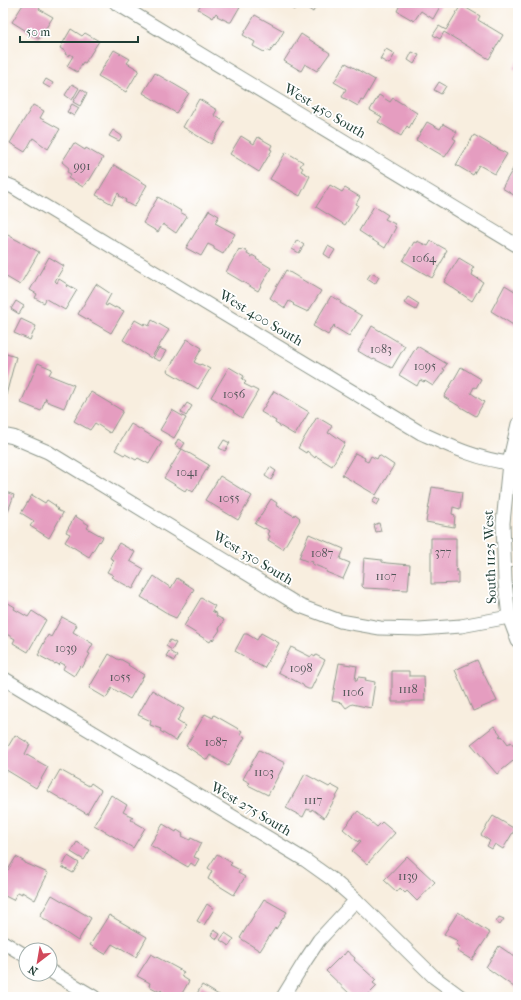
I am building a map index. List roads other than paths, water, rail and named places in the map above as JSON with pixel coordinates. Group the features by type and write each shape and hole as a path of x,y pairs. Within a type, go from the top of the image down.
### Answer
{"street":[{"name":"West 450 South","path":"116,3 518,246"},
{"name":"West 400 South","path":"3,183 13,187 421,433 462,451 492,461 509,464"},
{"name":"South 1125 West","path":"518,424 509,464 503,523 505,582 509,618 518,642"},
{"name":"West 350 South","path":"3,435 13,437 48,452 300,606 340,621 380,628 419,629 461,626 509,618"},
{"name":"West 275 South","path":"3,678 305,860 333,880 356,900 434,977 461,997"},
{"path":"283,997 319,940 356,900"},
{"path":"3,942 18,951"},
{"path":"58,976 94,997"}]}
